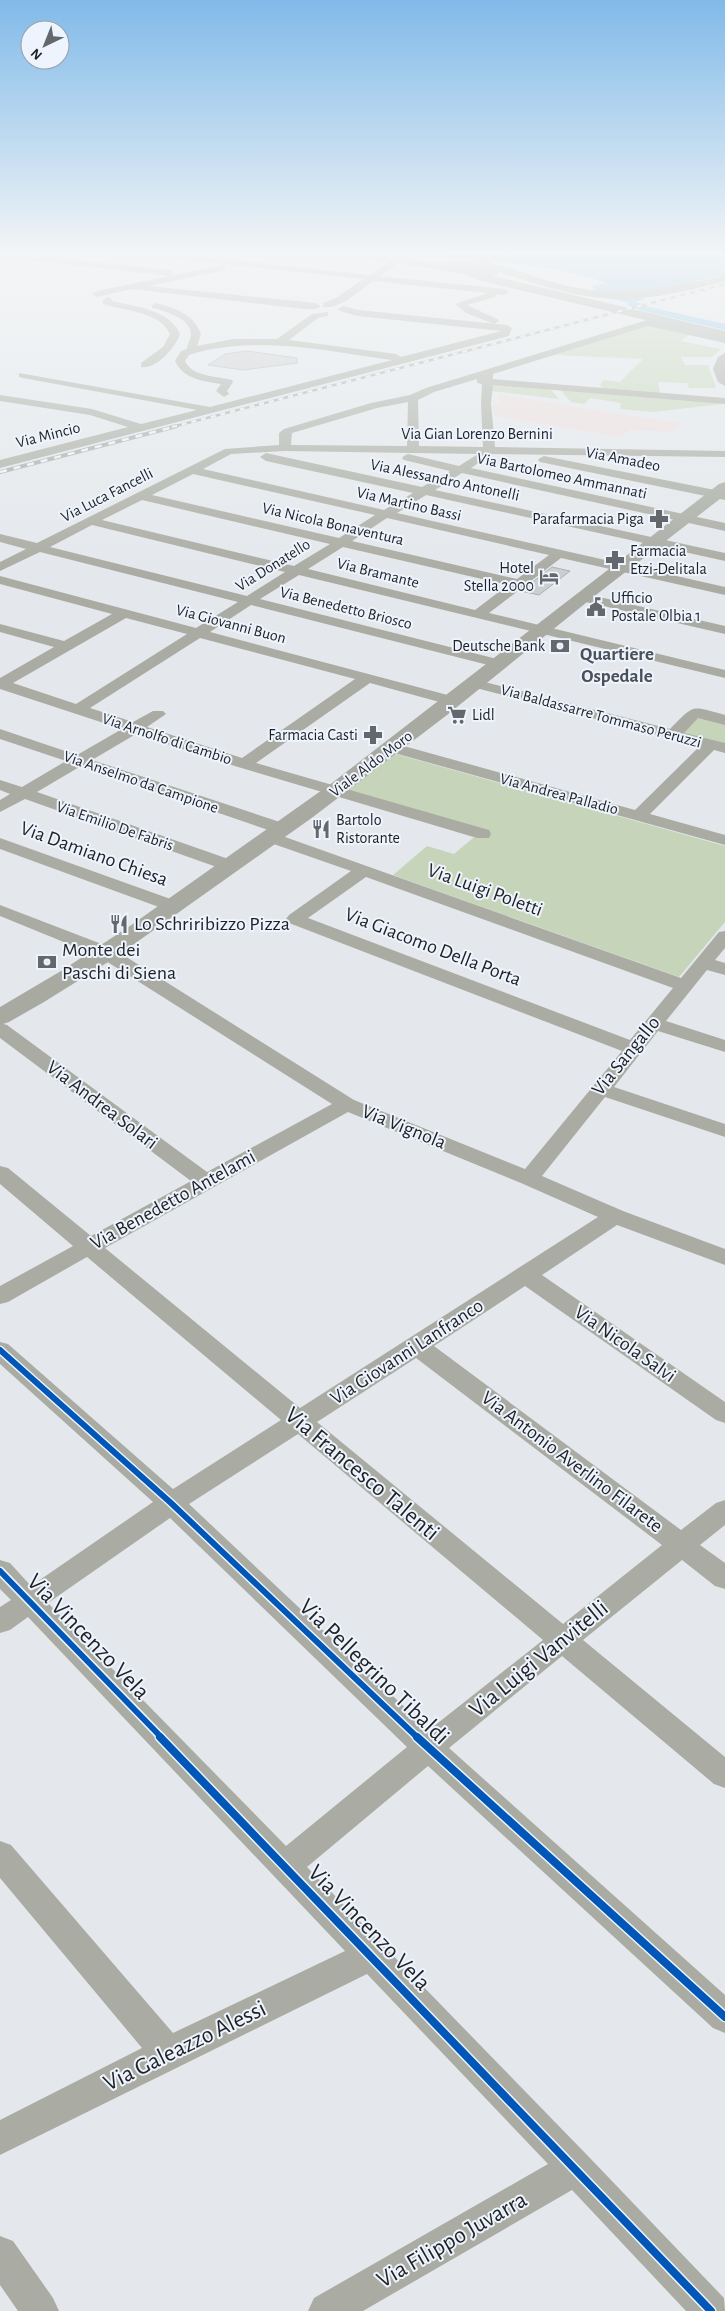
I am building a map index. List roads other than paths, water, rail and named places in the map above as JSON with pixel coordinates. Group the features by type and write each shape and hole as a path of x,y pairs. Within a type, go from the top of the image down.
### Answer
{"main road":[{"path":"723,360 720,364 721,374 725,382"},
{"name":"Viale Aldo Moro","path":"0,1017 54,987 231,866 335,791 477,684 582,597 722,493"}],"street":[{"path":"145,365 152,360"},
{"path":"181,360 181,365 191,374 228,382 222,391 224,394"},
{"name":"Via Mincio","path":"0,464 406,360"},
{"path":"285,448 285,433 288,431 375,405 413,398 450,384 488,377 539,360"},
{"path":"23,375 213,410"},
{"path":"488,377 725,401"},
{"path":"488,377 486,403 494,450"},
{"path":"0,398 92,412 142,428"},
{"path":"412,449 413,398"},
{"path":"339,439 343,414"},
{"name":"Via Gian Lorenzo Bernini","path":"229,451 285,448 339,439 372,450 494,450"},
{"name":"Via Bartolomeo Ammannati","path":"372,450 725,527"},
{"name":"Via Amadeo","path":"494,450 529,453 722,493"},
{"name":"Via Donatello","path":"77,710 384,515 494,450"},
{"name":"Via Luca Fancelli","path":"0,567 229,451"},
{"name":"Via Alessandro Antonelli","path":"229,451 245,452 725,557"},
{"name":"Via Gian Lorenzo Bernini","path":"529,453 725,454"},
{"name":"Via Martino Bassi","path":"191,470 557,555 725,591"},
{"name":"Via Nicola Bonaventura","path":"142,496 517,584"},
{"name":"Via Bramante","path":"91,521 540,631 725,674"},
{"name":"Via Benedetto Briosco","path":"0,538 500,664"},
{"path":"477,615 557,555"},
{"name":"Via Giovanni Buon","path":"0,580 454,701"},
{"path":"582,597 725,630"},
{"path":"1,684 122,614"},
{"path":"1,630 65,646"},
{"path":"244,764 367,678"},
{"name":"Via Arnolfo di Cambio","path":"1,684 244,764 484,834"},
{"name":"Via Baldassarre Tommaso Peruzzi","path":"477,684 718,746"},
{"path":"673,735 695,712 725,720"},
{"path":"0,807 158,714"},
{"name":"Via Anselmo da Campione","path":"0,734 78,760 277,833"},
{"path":"638,816 718,746"},
{"name":"Via Andrea Palladio","path":"393,748 725,840"},
{"name":"Via Emilio De Fabris","path":"0,785 231,866"},
{"name":"Via Luigi Poletti","path":"277,833 364,870 683,985"},
{"name":"Via Damiano Chiesa","path":"0,843 173,906"},
{"name":"Via Giacomo Della Porta","path":"364,870 295,919 633,1048"},
{"name":"Via Vignola","path":"0,910 105,952 347,1104 529,1178 614,1216 725,1258"},
{"name":"Via Sangallo","path":"529,1178 683,985 725,936"},
{"path":"703,963 725,970"},
{"path":"653,1023 725,1046"},
{"name":"Via Andrea Solari","path":"0,1029 205,1181"},
{"path":"600,1089 725,1131"},
{"name":"Via Benedetto Antelami","path":"0,1296 347,1104"},
{"name":"Via Francesco Talenti","path":"0,1173 725,1776"},
{"name":"Via Giovanni Lanfranco","path":"0,1622 171,1503 418,1346 614,1216"},
{"name":"Via Nicola Salvi","path":"526,1274 725,1414"},
{"name":"Via Antonio Averlino Filarete","path":"418,1346 725,1578"},
{"name":"Via Pellegrino Tibaldi","path":"0,1350 171,1503 428,1748 725,2017"},
{"name":"Via Luigi Vanvitelli","path":"285,1866 428,1748 725,1510"},
{"name":"Via Vincenzo Vela","path":"0,1571 576,2168 711,2311"},
{"path":"0,1855 168,2053"},
{"name":"Via Galeazzo Alessi","path":"0,2138 168,2053 370,1956"},
{"name":"Via Filippo Juvarra","path":"327,2311 576,2168"},
{"path":"0,2254 40,2311"}],"railway":[{"path":"172,427 432,360"},
{"path":"0,472 177,426"}],"place":[{"name":"Parafarmacia Piga","path":"659,519"},
{"name":"Farmacia Etzi-Delitala","path":"615,560"},
{"name":"Hotel Stella 2000","path":"549,577"},
{"name":"Ufficio Postale Olbia 1","path":"596,607"},
{"name":"Deutsche Bank","path":"560,646"},
{"name":"Lidl","path":"457,715"},
{"name":"Farmacia Casti","path":"373,735"},
{"name":"Bartolo Ristorante","path":"321,829"},
{"name":"Lo Schriribizzo Pizza","path":"119,924"},
{"name":"Monte dei Paschi di Siena","path":"47,962"}],"district":[{"name":"Quartiere Ospedale","path":"617,665"}]}
